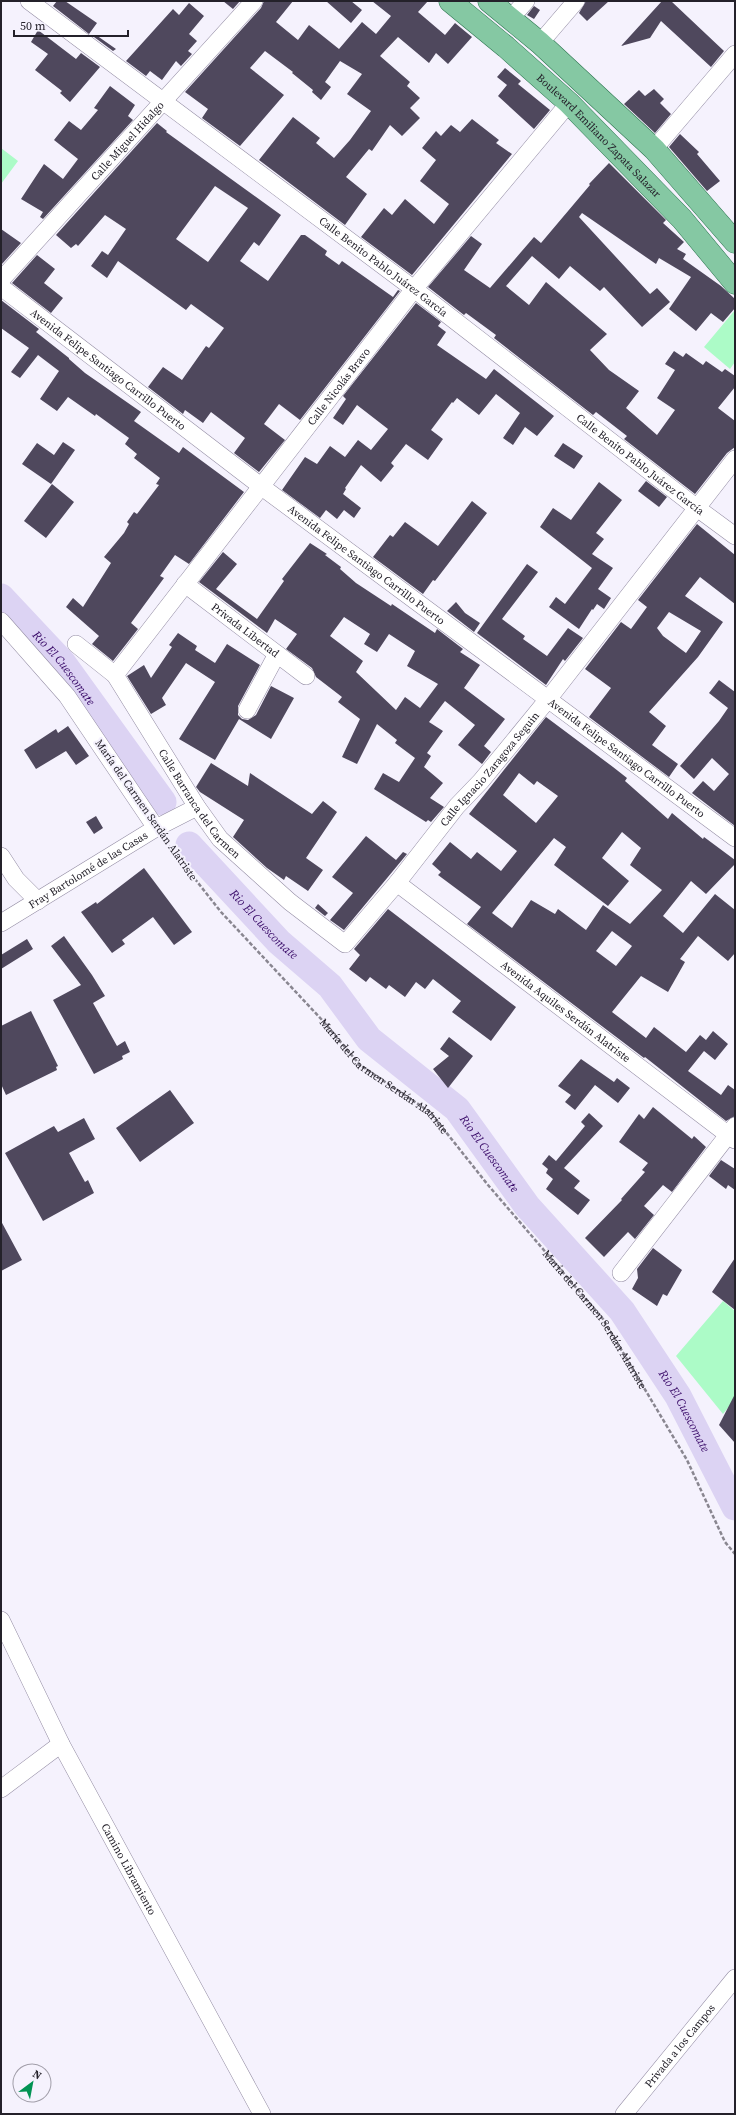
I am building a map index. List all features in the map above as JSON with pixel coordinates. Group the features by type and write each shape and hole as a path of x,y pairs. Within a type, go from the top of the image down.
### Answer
{"main road":[{"name":"Boulevard Emiliano Zapata Salazar","path":"450,1 506,46 569,103 682,219 735,283"},
{"path":"489,1 540,42 654,149 735,242"}],"street":[{"name":"Calle Benito Pablo Juárez García","path":"29,1 162,102 414,289 735,536"},
{"name":"Calle Miguel Hidalgo","path":"1,280 254,1"},
{"path":"511,18 526,1"},
{"path":"540,42 576,1"},
{"path":"654,149 735,54"},
{"name":"Calle Nicolás Bravo","path":"115,675 414,289 569,103"},
{"name":"Avenida Felipe Santiago Carrillo Puerto","path":"1,287 262,487 549,698 735,838"},
{"name":"Calle Ignacio Zaragoza Seguin","path":"345,944 397,883 457,806 481,781 549,698 735,459"},
{"name":"Privada Libertad","path":"185,584 306,676"},
{"name":"María del Carmen Serdán Alatriste","path":"1,621 67,696 160,825"},
{"name":"Calle Barranca del Carmen","path":"76,644 115,675 192,809 220,839 290,902 345,944"},
{"path":"247,710 277,654"},
{"name":"Fray Bartolomé de las Casas","path":"1,923 160,825 192,809"},
{"path":"1,856 16,879 38,901"},
{"name":"Avenida Aquiles Serdán Alatriste","path":"397,883 732,1133"},
{"path":"621,1273 732,1133"},
{"name":"Camino Libramiento","path":"1,1620 62,1744 262,2114"},
{"path":"1,1789 62,1744"},
{"name":"Privada a los Campos","path":"624,2114 735,1978"}],"path":[{"name":"María del Carmen Serdán Alatriste","path":"160,825 221,912 323,1021 360,1066 430,1112 492,1190 603,1319 687,1460 725,1542 735,1554"}],"green space":[{"path":"1,148 18,161 1,184"},
{"path":"735,310 735,362 730,369 704,347"},
{"path":"723,1301 735,1311 735,1399 723,1414 676,1356"}],"building":[{"path":"57,1 65,1 97,23 89,34 53,6"},
{"path":"223,1 240,1 233,9"},
{"path":"264,1 293,1 276,22 298,40 309,25 339,49 362,22 376,34 391,16 372,1 428,1 418,12 445,35 455,23 472,37 448,64 436,53 429,63 398,37 380,56 410,82 407,86 420,98 410,108 420,118 402,136 390,125 372,151 369,149 346,177 367,194 345,225 259,160 293,117 320,138 316,143 334,158 350,140 371,111 347,94 362,74 340,61 325,82 331,87 321,100 312,92 313,90 292,73 293,72 265,51 250,68 284,95 240,146 202,118 208,109 185,92 261,8"},
{"path":"326,1 351,1 362,10 351,23"},
{"path":"586,1 609,1 587,21 579,13"},
{"path":"662,1 671,1 724,51 711,67 661,21 650,38 621,46"},
{"path":"189,3 204,16 189,34 197,41 188,51 192,54 181,66 176,61 162,80 150,71 146,76 126,61 173,9 179,15"},
{"path":"534,6 540,10 534,19 527,15"},
{"path":"38,30 76,59 81,53 100,67 70,102 60,93 62,91 35,70 48,54 31,42"},
{"path":"96,35 116,49 113,51 94,37"},
{"path":"505,68 521,81 518,84 550,110 534,129 498,96 507,85 497,77"},
{"path":"110,86 135,105 128,116 133,120 43,219 40,217 43,212 21,199 44,164 63,179 78,159 54,140 69,121 81,130 98,110 94,108"},
{"path":"654,89 664,99 660,103 671,114 655,133 624,104 639,90 645,96"},
{"path":"472,119 499,140 496,143 512,154 412,275 361,237 384,208 392,215 405,199 434,224 449,204 420,181 436,160 422,148 436,131 441,136 451,125 460,132"},
{"path":"157,123 167,131 166,132 281,215 259,246 254,242 240,261 268,281 301,235 305,235 327,251 325,255 339,265 342,261 393,297 398,290 400,291 300,420 279,404 264,424 285,440 259,472 234,453 245,438 211,412 203,423 185,410 183,414 148,387 163,367 182,380 206,346 209,348 224,328 191,304 186,310 118,261 107,278 91,266 102,251 108,255 126,229 105,215 78,246 76,244 71,248 56,235","holes":["215,186 248,208 208,262 176,239"]},
{"path":"680,134 699,152 697,154 720,181 707,191 669,147"},
{"path":"609,163 666,220 663,223 684,242 677,249 686,254 683,259 721,286 735,299 735,308 723,322 711,313 696,331 669,309 691,277 659,258 656,264 582,213 579,217 650,294 657,288 670,302 642,327 604,287 600,291 570,266 559,279 532,256 506,286 529,305 546,282 607,334 590,350 609,370 639,391 626,408 657,435 675,410 657,398 675,370 665,364 674,351 683,357 686,353 703,365 706,361 722,372 725,369 735,376 735,387 718,408 735,421 735,447 727,453 695,494 624,439 627,436 596,412 593,415 494,338 496,335 466,313 464,315 428,287 471,236 482,244 464,270 490,288 534,237 541,243 590,185 589,184"},
{"path":"1,229 21,243 1,265"},
{"path":"37,255 55,269 44,283 63,298 51,313 12,283"},
{"path":"1,300 39,329 36,332 69,358 85,373 141,412 134,421 179,453 183,447 244,492 189,564 175,555 160,576 164,578 131,623 138,629 113,661 92,644 99,636 66,607 73,598 83,607 111,563 104,557 124,533 129,524 127,522 134,512 137,514 159,485 156,484 160,478 134,458 137,454 125,444 129,438 96,414 95,416 68,397 57,411 40,399 59,371 38,355 20,378 11,372 29,348 1,328"},
{"path":"416,303 441,322 438,326 446,332 437,345 486,379 494,369 554,416 537,436 525,427 513,445 503,438 520,413 496,394 479,415 457,398 453,403 452,402 431,430 443,439 428,460 406,444 391,463 394,466 381,482 361,465 345,488 346,489 343,494 361,508 354,518 344,510 337,519 326,510 320,518 282,490 305,457 317,464 330,446 345,457 358,440 371,450 388,429 357,405 343,425 333,418 346,399 343,396"},
{"path":"63,442 75,450 51,484 22,464 37,443 54,455"},
{"path":"563,443 583,456 574,469 554,456"},
{"path":"646,481 667,497 659,507 638,491"},
{"path":"599,482 622,500 596,533 604,539 592,554 613,568 598,589 611,598 604,609 597,604 579,629 549,607 556,597 565,604 592,568 540,527 553,508 571,520"},
{"path":"52,484 74,502 46,538 24,521"},
{"path":"472,501 487,513 435,581 433,580 423,594 373,557 390,535 393,537 405,522 438,546"},
{"path":"697,524 735,555 735,604 700,577 685,596 723,622 698,657 649,712 666,726 652,745 678,764 669,777 589,717 611,688 585,669 621,622 631,629 647,607 638,600","holes":["669,612 701,631 686,653 663,636 657,628"]},
{"path":"310,543 327,554 325,555 341,567 340,569 356,583 391,606 392,604 435,633 437,629 463,649 460,652 480,665 464,688 505,719 484,746 491,752 482,764 458,745 475,725 445,701 429,722 443,731 427,753 431,756 424,767 443,783 430,798 444,807 431,822 428,820 426,822 374,789 383,773 399,782 415,758 395,743 397,740 377,724 357,764 342,757 360,719 338,702 342,697 316,677 312,668 286,649 297,634 275,619 267,633 199,582 223,552 237,564 216,589 257,619 284,581 282,579","holes":["344,617 370,634 364,644 377,652 389,634 415,651 407,666 438,684 420,708 405,697 396,710 356,672 363,661 330,636"]},
{"path":"527,564 538,572 502,619 525,636 523,639 547,656 568,628 583,638 565,661 563,659 546,685 477,633"},
{"path":"456,602 465,613 480,623 474,632 447,611"},
{"path":"178,633 197,646 195,650 215,663 227,644 260,665 238,706 238,715 242,719 248,720 256,715 271,686 294,698 271,739 239,719 215,760 179,739 215,682 186,663 162,698 166,705 151,714 127,676 144,665 151,678 172,647 169,645"},
{"path":"719,680 735,692 735,826 692,793 703,781 714,791 729,774 712,758 694,779 680,766 719,721 728,708 709,693"},
{"path":"546,717 627,778 625,781 668,819 672,813 703,839 704,837 735,860 735,864 706,894 691,881 663,916 683,933 715,894 735,910 735,953 728,961 698,936 680,959 685,962 668,992 641,976 612,1012 646,1038 654,1027 686,1052 700,1035 706,1040 713,1031 728,1044 715,1060 704,1051 688,1071 721,1095 728,1085 735,1090 735,1116 726,1121 645,1057 644,1058 467,924 481,907 438,875 441,872 432,864 450,842 471,859 477,852 501,871 517,851 469,814","holes":["519,773 534,785 537,781 558,796 536,823 503,795","622,832 641,848 630,865 662,890 630,924 603,905 586,930 558,909 555,914 531,900 512,928 492,913 554,838 566,847 554,865 608,906 629,881 602,858","612,931 632,946 616,966 596,951"]},
{"path":"68,726 89,756 76,765 66,751 36,769 24,750 56,729 58,733"},
{"path":"211,763 248,786 250,773 312,814 323,801 337,812 306,858 323,870 308,891 286,876 284,880 267,868 233,837 244,820 200,792 196,787"},
{"path":"96,816 103,828 94,834 86,822"},
{"path":"366,836 396,860 403,852 407,854 344,930 330,920 353,893 332,877"},
{"path":"144,868 192,932 174,945 153,917 122,940 125,944 112,953 81,912 96,902 97,904"},
{"path":"318,904 328,913 325,916 315,908"},
{"path":"388,909 516,1007 491,1041 452,1012 461,1001 433,979 425,989 416,982 405,997 389,985 386,989 370,977 366,982 349,969 360,955 354,949"},
{"path":"64,936 105,996 93,1003 117,1046 125,1041 130,1052 122,1056 123,1059 94,1074 53,1000 81,985 51,946"},
{"path":"27,939 33,949 1,969 1,955"},
{"path":"31,1011 58,1066 56,1067 57,1070 6,1095 1,1084 1,1026"},
{"path":"449,1037 473,1056 448,1088 433,1069 449,1056 440,1049"},
{"path":"581,1059 614,1082 617,1078 630,1088 618,1103 595,1085 575,1110 565,1102 571,1095 558,1086"},
{"path":"170,1090 194,1123 140,1162 116,1128"},
{"path":"653,1107 692,1139 694,1136 706,1147 672,1192 663,1185 644,1206 654,1215 635,1239 628,1232 604,1257 585,1238 622,1200 621,1199 645,1172 642,1170 648,1163 619,1142 639,1114 644,1119"},
{"path":"589,1113 603,1126 564,1168 580,1181 574,1188 590,1200 578,1215 546,1189 553,1179 546,1173 548,1169 542,1164 549,1155 556,1161 585,1126 581,1122"},
{"path":"84,1118 95,1139 69,1153 85,1182 88,1180 94,1193 43,1221 5,1153 54,1126 58,1132"},
{"path":"721,1160 735,1169 735,1190 728,1185 726,1189 709,1176"},
{"path":"1,1221 22,1260 1,1271"},
{"path":"653,1248 682,1270 667,1296 663,1294 657,1306 632,1289 638,1278 637,1269"},
{"path":"735,1258 735,1310 712,1292"},
{"path":"735,1394 735,1443 719,1425"}],"waterway":[{"name":"Rio El Cuescomate","path":"1,597 62,662 163,802"},
{"name":"Rio El Cuescomate","path":"189,845 279,942 330,986 369,1039 457,1109 527,1206 622,1311 678,1396 735,1507"}]}
